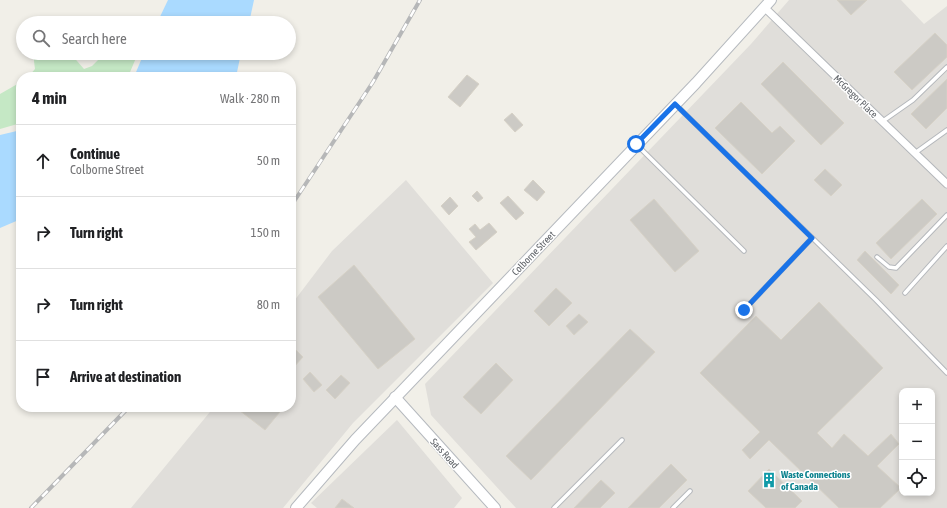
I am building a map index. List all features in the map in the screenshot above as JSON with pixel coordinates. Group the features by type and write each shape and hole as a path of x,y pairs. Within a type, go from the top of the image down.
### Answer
{"street":[{"name":"Colborne Street","path":"296,508 355,440 395,397 675,104 768,4"},
{"name":"McGregor Place","path":"768,4 882,121 947,184"},
{"name":"Sass Road","path":"395,397 495,508"}],"lane":[{"path":"882,121 913,100 947,67"},
{"path":"675,104 947,373"},
{"path":"915,153 947,130"},
{"path":"636,144 744,251"},
{"path":"876,257 889,267 896,268 947,215"},
{"path":"744,310 812,238"},
{"path":"905,293 947,246"},
{"path":"554,508 622,440"},
{"path":"672,508 690,491"}],"shaded area":[{"path":"789,0 901,0 924,24 947,6 947,508 516,508 431,415 425,384 751,44"},
{"path":"406,180 493,283 353,423 283,508 131,508 210,412 296,412 296,298 332,251"},
{"path":"397,420 462,498 454,508 317,508 311,503"}],"green space":[{"path":"34,60 76,60 84,69 92,66 98,60 135,60 130,72 32,72 35,69"},
{"path":"16,85 16,124 0,129 0,94"}],"water":[{"path":"168,0 254,0 251,16 160,16"},
{"path":"141,60 240,60 237,72 136,72"},
{"path":"16,131 16,221 0,228 0,135"}],"building":[{"path":"837,0 867,0 851,15"},
{"path":"935,33 947,45 947,57 912,90 894,72"},
{"path":"783,62 844,123 821,145 761,84"},
{"path":"467,75 479,84 460,107 448,97"},
{"path":"947,79 947,108 926,129 911,114"},
{"path":"741,102 772,133 780,126 795,141 762,174 715,128"},
{"path":"512,113 523,125 515,132 504,120"},
{"path":"825,169 842,185 831,196 814,180"},
{"path":"533,180 545,192 537,201 524,190"},
{"path":"477,191 483,198 478,202 472,196"},
{"path":"508,196 524,213 516,220 500,203"},
{"path":"450,197 458,206 449,215 441,206"},
{"path":"654,199 699,251 675,272 630,220"},
{"path":"922,199 937,214 891,259 876,243"},
{"path":"489,223 497,232 476,250 469,242 476,237 469,229 475,224 480,230"},
{"path":"865,251 899,285 891,294 857,260"},
{"path":"354,265 415,339 378,369 318,297"},
{"path":"556,288 572,303 549,326 534,311"},
{"path":"819,302 883,368 817,433 832,448 844,434 868,456 891,434 899,444 877,466 899,486 899,490 880,508 839,508 769,440 750,459 742,450 760,432 700,373 756,316 781,340"},
{"path":"579,314 588,322 574,335 566,326"},
{"path":"630,329 655,352 531,480 506,456"},
{"path":"296,350 303,357 296,365"},
{"path":"496,363 513,380 481,414 463,397"},
{"path":"310,372 322,385 314,392 303,379"},
{"path":"341,375 350,383 335,399 326,390"},
{"path":"242,412 280,412 265,430"},
{"path":"671,464 687,480 659,508 628,508"},
{"name":"Waste Connections of Canada","path":"769,469 802,501 795,508 766,508 748,491"},
{"path":"601,480 615,493 600,508 574,508"},
{"path":"342,499 354,508 335,508"}],"railway":[{"path":"296,198 373,82 420,0"},
{"path":"31,508 124,412"}],"place":[{"name":"Waste Connections of Canada","path":"769,480"}],"route":[{"path":"636,144 675,104 812,238 744,310"}]}
